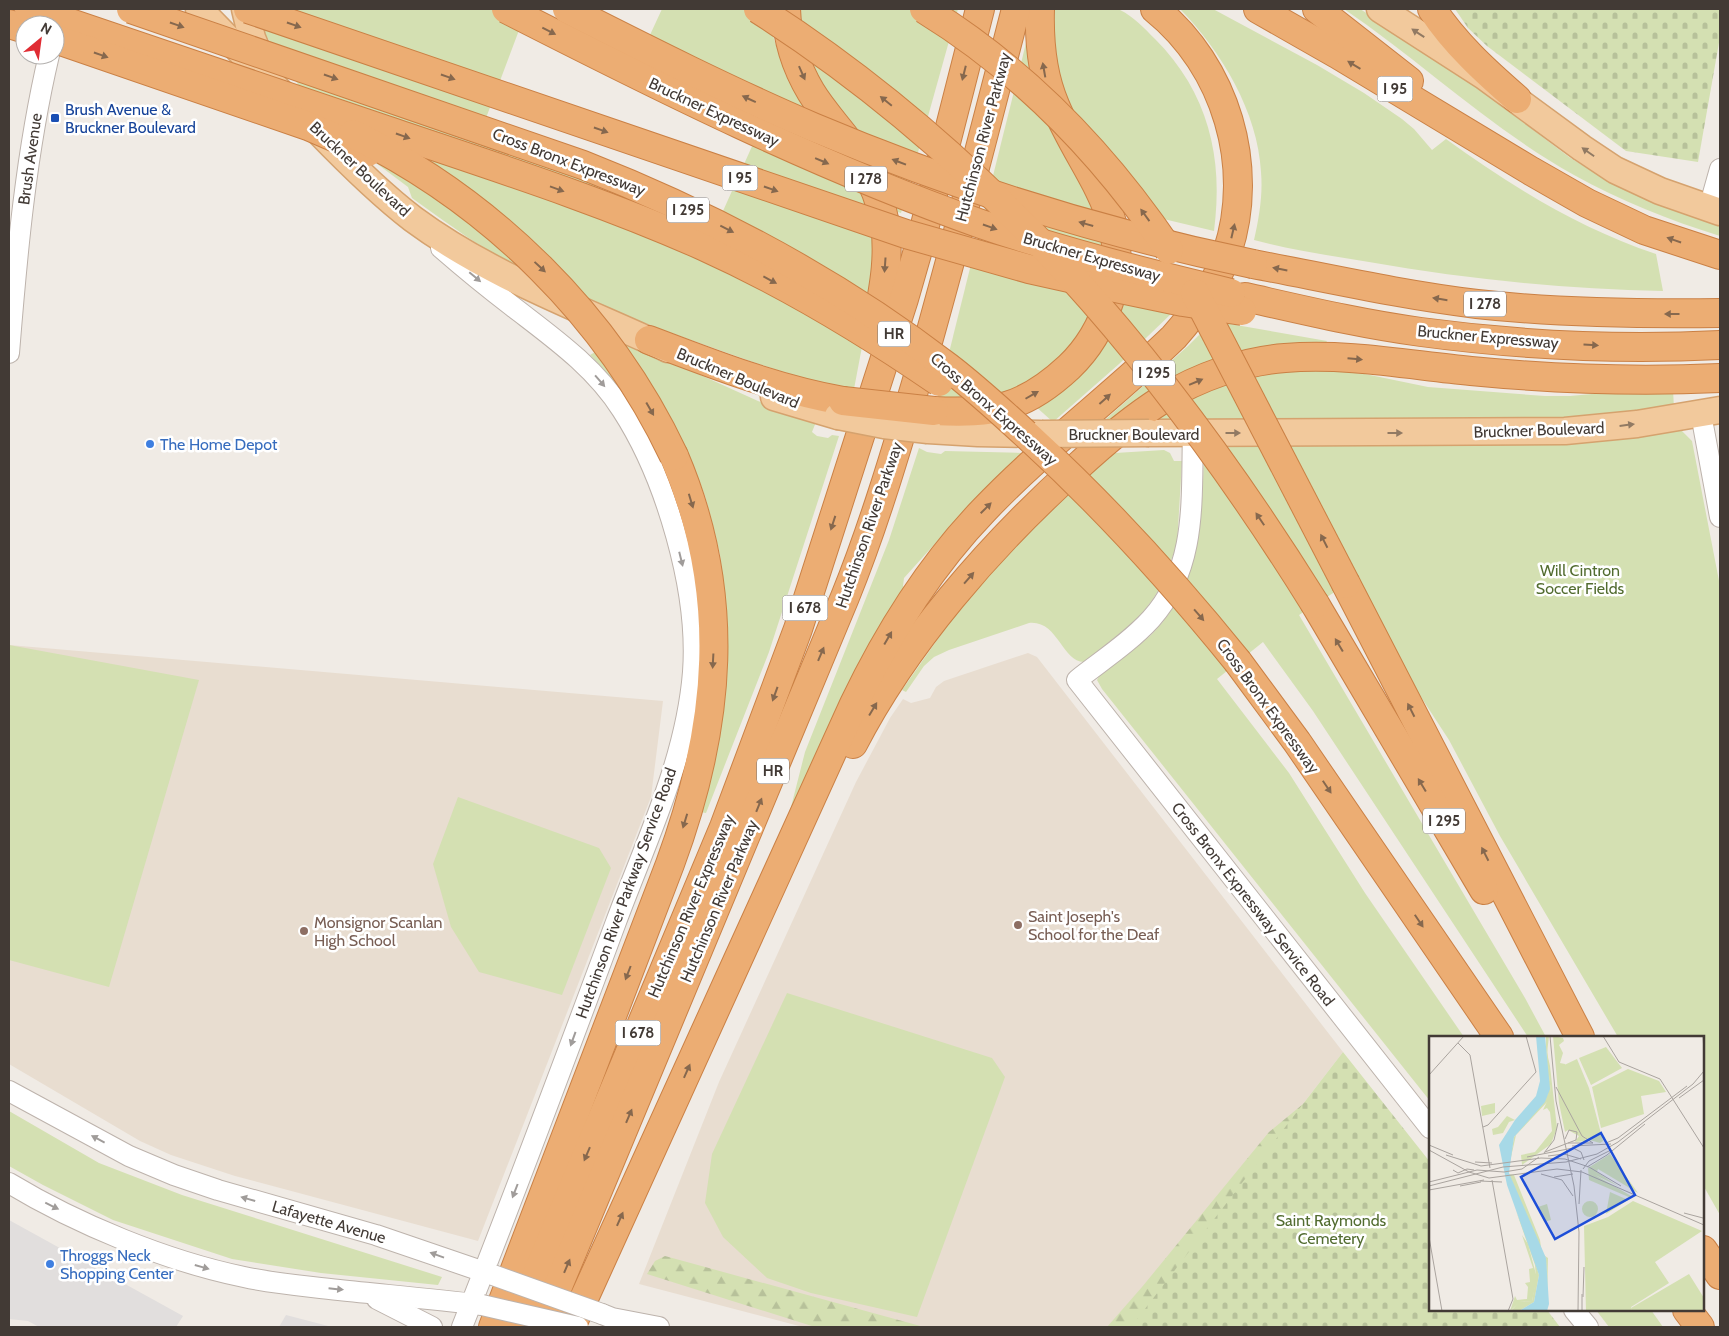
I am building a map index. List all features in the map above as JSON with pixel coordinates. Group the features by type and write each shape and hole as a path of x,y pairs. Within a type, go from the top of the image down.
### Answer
{"highway":[{"path":"29,9 527,178 610,208 705,247 762,276 852,327 956,394 1056,473 1087,500 1155,566"},
{"name":"Cross Bronx Expressway","path":"131,9 583,165 673,202 767,250 816,278 924,349 968,384 1068,474 1198,614 1238,662 1297,742 1498,1036"},
{"name":"I 95","path":"246,9 906,234 1029,268 1183,302 1244,304"},
{"name":"Bruckner Expressway","path":"506,9 742,126 829,164 950,212 1066,251 1244,304 1420,332 1514,341 1650,347 1720,345"},
{"name":"Bruckner Expressway","path":"567,9 755,101 812,126 908,165 1080,222 1253,264 1417,295 1480,304 1593,312 1720,314"},
{"name":"I 295","path":"758,9 842,67 918,127 982,184 1057,259 1100,307 1158,378 1252,508 1315,604 1571,1036"},
{"path":"786,9 788,32 804,78 811,92 849,143 865,170 878,200 886,233 886,259 881,302 848,477"},
{"path":"924,9 983,50 1046,103 1097,156 1143,212 1172,254 1201,303 1579,1036"},
{"name":"Hutchinson River Parkway","path":"848,477 912,271 980,9"},
{"name":"Hutchinson River Parkway","path":"541,1327 748,831 868,537 898,447 948,271 1016,9"},
{"path":"649,340 774,385 808,394 840,408 931,421 968,413 994,410 1017,402 1038,391 1064,371 1087,346 1102,321 1112,292 1116,269 1116,234 1100,191 1062,121 1050,92 1042,52 1040,9"},
{"path":"571,1327 854,704 882,648 918,590 954,544 985,509 1014,480 1174,337 1204,300 1219,274 1227,255 1236,215 1238,171 1234,142 1222,103 1205,68 1183,36 1155,9"},
{"name":"I 95","path":"1258,9 1337,54 1531,171 1615,217 1675,241 1720,255"},
{"path":"1317,9 1452,115 1531,171"},
{"path":"1432,9 1465,51 1517,99"},
{"path":"65,43 246,104 337,138 418,177 490,223"},
{"path":"224,75 319,117 397,157 433,179 490,223 542,270 593,326 634,382 658,422 674,456 690,494 699,526 711,585 714,648 709,712 698,774 678,842 482,1312"},
{"path":"712,1015 762,940 817,818 856,738 888,685 920,639 952,598 1041,501 1104,443 1164,398 1195,383 1237,368 1274,360 1306,357 1346,358 1548,377 1666,380 1720,378"},
{"name":"Hutchinson River Expressway","path":"515,1327 741,782 798,630 848,477"},
{"path":"1704,1251 1720,1275"},
{"path":"1688,1311 1700,1327"}],"main road":[{"name":"Bruckner Boulevard","path":"199,9 386,198 428,230 482,261 541,291 649,340"},
{"path":"246,9 248,27 260,59 288,100"},
{"path":"1380,9 1517,99 1582,148 1616,170 1653,188 1715,210"},
{"name":"Bruckner Boulevard","path":"931,421 978,433 1558,431 1637,424 1710,412"}],"street":[{"name":"Brush Avenue","path":"9,353 18,251 31,141 47,65"},
{"path":"1715,210 1720,169"},
{"name":"Hutchinson River Parkway Service Road","path":"386,198 460,264 572,353 590,370 622,410 642,447 666,503 685,575 694,630 691,688 683,730 669,784 529,1156 488,1274 482,1312 462,1327"},
{"path":"1710,412 1720,517"},
{"name":"Cross Bronx Expressway Service Road","path":"1193,433 1189,535 1184,558 1176,580 1160,607 1145,625 1077,680 1429,1127"},
{"name":"Lafayette Avenue","path":"9,1091 121,1152 174,1175 218,1190 376,1235 488,1274 607,1320 659,1327"},
{"path":"9,1183 111,1234 202,1267 266,1281 362,1292 578,1327"},
{"path":"362,1292 396,1307 432,1327"},
{"path":"1575,1311 1588,1327"}],"shaded area":[{"name":"Monsignor Scanlan High School","path":"9,645 663,701 651,797 478,1241 235,1176 171,1155 140,1141 9,1064"},
{"name":"Saint Joseph's School for the Deaf","path":"1028,653 1037,657 1343,1052 1131,1327 803,1327 639,1284 719,1082 856,782 890,718 903,699 911,703 930,698 936,687 944,681"},
{"name":"Throggs Neck Shopping Center","path":"9,1220 183,1316 176,1327 39,1327 28,1321 9,1319"},
{"path":"286,1315 332,1327 279,1327"}],"green space":[{"path":"1097,8 1120,10 1143,27 1173,59 1188,81 1200,104 1214,152 1217,204 1214,231 1130,211 1073,119 1046,39 1048,9"},
{"path":"256,9 527,9 483,126 723,211 762,124 637,63 662,9 771,9 773,36 786,75 801,101 850,166 871,215 875,278 854,389 815,381 777,370 633,319 542,280 478,244 412,198 408,187 324,124 263,31"},
{"path":"799,9 958,9 901,213 894,211 812,66 802,33"},
{"path":"1180,9 1213,9 1317,65 1364,93 1414,129 1432,150 1446,139 1547,205 1600,232 1656,254 1663,291 1589,288 1479,278 1326,255 1254,240 1260,206 1261,172 1253,127 1245,105 1223,63 1210,44"},
{"path":"1344,9 1360,9 1415,43 1569,157 1611,183 1650,200 1720,224 1720,236 1627,202 1543,157 1485,116 1373,29"},
{"path":"1455,9 1720,9 1720,37 1698,162 1626,151 1487,46 1468,28"},
{"path":"1030,27 1101,217 1104,281 1083,332 1051,368 1008,394 937,401"},
{"path":"1127,301 1174,311 1119,364 1053,422 1034,405 1119,307"},
{"path":"1213,321 1327,341 1325,344 1110,423 1106,419 1188,346"},
{"path":"619,338 758,401 816,422 812,432 817,436 828,438 832,435 839,436 769,652 706,813 700,812 718,728 727,623 720,555 705,496 687,450 661,462 621,392 590,355"},
{"path":"1328,370 1365,374 1428,387 1545,396 1673,389 1674,409 1571,420 1155,422 1196,395 1216,386 1257,375"},
{"name":"Will Cintron Soccer Fields","path":"1678,427 1692,441 1720,586 1720,1215 1704,1187 1704,1036 1617,1036 1500,836 1449,740 1419,694 1358,577 1299,615 1525,998 1545,1036 1527,1036 1313,711 1263,642 1217,679 1289,773 1365,893 1463,1036 1429,1036 1429,1100 1102,689 1097,680 1099,676 1150,636 1167,617 1179,596 1189,574 1195,551 1202,503 1204,454 1219,445"},
{"path":"919,448 927,452 941,454 945,451 1023,453 976,498 904,578 903,586 906,589 858,671 790,811 805,752 889,540"},
{"path":"1164,450 1170,453 1174,461 1182,461 1177,545 1161,586 1137,620 1084,662 1070,655 1047,628 1039,624 1029,623 949,650 934,657 924,666 906,692 902,690 949,623 1008,552 1044,515 1115,453"},
{"path":"9,645 199,680 109,987 9,960"},
{"path":"458,797 599,848 611,868 562,995 479,972 451,927 433,864"},
{"path":"787,993 992,1058 1005,1077 917,1317 811,1293 767,1278 723,1237 705,1203 712,1154"},
{"name":"Saint Raymonds Cemetery","path":"1343,1052 1429,1161 1429,1311 1548,1311 1560,1327 1131,1327"},
{"path":"1331,1081 1142,1327 1107,1327 1269,1132"},
{"path":"9,1111 99,1163 182,1195 442,1277 438,1285 321,1273 232,1259 113,1220 9,1166"},
{"path":"665,1256 924,1327 815,1327 647,1274 655,1261"},
{"path":"1597,1311 1652,1311 1663,1327 1609,1327"}],"place":[{"name":"Brush Avenue & Bruckner Boulevard","path":"55,118"},
{"name":"The Home Depot","path":"150,444"},
{"name":"Saint Joseph's School for the Deaf","path":"1018,925"},
{"name":"Monsignor Scanlan High School","path":"304,931"},
{"name":"Throggs Neck Shopping Center","path":"50,1264"}]}
